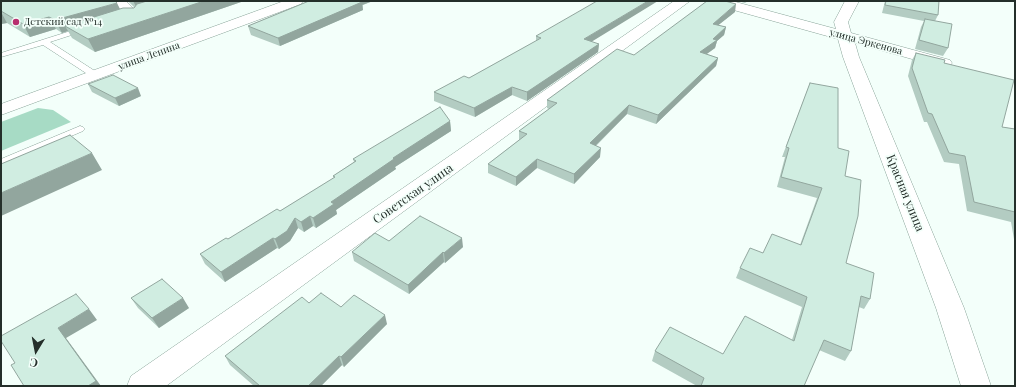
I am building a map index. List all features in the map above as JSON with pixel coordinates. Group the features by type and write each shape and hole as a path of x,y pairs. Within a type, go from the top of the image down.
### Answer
{"street":[{"path":"118,1 134,16"},
{"name":"улица Ленина","path":"1,110 296,1"},
{"name":"Советская улица","path":"142,386 683,1"},
{"name":"улица Эркенова","path":"717,1 956,66"},
{"name":"Красная улица","path":"852,1 841,22 847,36 851,57 950,308 976,386"}],"lane":[{"path":"1,55 88,29"},
{"path":"43,42 95,75"},
{"path":"1,163 80,129"}],"green space":[{"path":"38,108 53,110 71,122 1,151 1,122"}],"building":[{"name":"Детский сад №14","path":"1,1 115,1 117,3 55,20 49,17 23,24 1,11"},
{"path":"147,1 204,1 88,39 65,26 123,8 134,8 137,4"},
{"path":"309,1 362,2 278,38 248,26"},
{"path":"597,1 648,1 584,39 599,44 527,92 512,87 474,108 434,92 464,76 469,78 541,38 536,36"},
{"path":"707,1 725,1 736,4 713,24 726,27 713,39 717,40 700,52 718,58 658,115 629,105 590,143 601,148 574,174 537,159 516,177 488,164 527,134 519,131 557,103 547,100 617,49 634,55"},
{"path":"886,1 939,1 938,15 885,5"},
{"path":"925,19 952,24 948,48 919,40"},
{"path":"916,53 945,60 944,63 1014,80 1002,127 1015,129 1015,212 974,202 965,156 949,153 932,114 928,113 912,68"},
{"path":"113,75 138,88 115,98 88,84"},
{"path":"810,83 838,88 838,148 849,151 845,176 861,180 858,216 846,263 874,273 870,299 861,296 851,351 824,340 804,386 701,386 704,378 655,351 670,327 723,354 745,316 794,341 807,297 740,268 750,248 763,253 772,234 801,245 822,188 781,177 789,148 786,147"},
{"path":"440,107 450,121 393,158 394,159 331,202 334,204 313,218 310,216 301,222 295,218 287,231 275,239 273,238 221,272 200,254 277,209 280,211 335,177 333,176 356,161 353,159"},
{"path":"70,135 92,153 1,193 1,164"},
{"path":"420,216 462,238 444,253 443,252 408,285 352,252 375,233 389,241"},
{"path":"162,279 183,298 152,318 131,298"},
{"path":"321,293 341,307 354,295 385,315 308,386 260,386 225,356 302,297 309,303"},
{"path":"76,294 89,309 58,328 96,381 88,386 24,386 11,365 15,363 1,341 1,336"}],"place":[{"name":"Детский сад №14","path":"16,22"}]}
